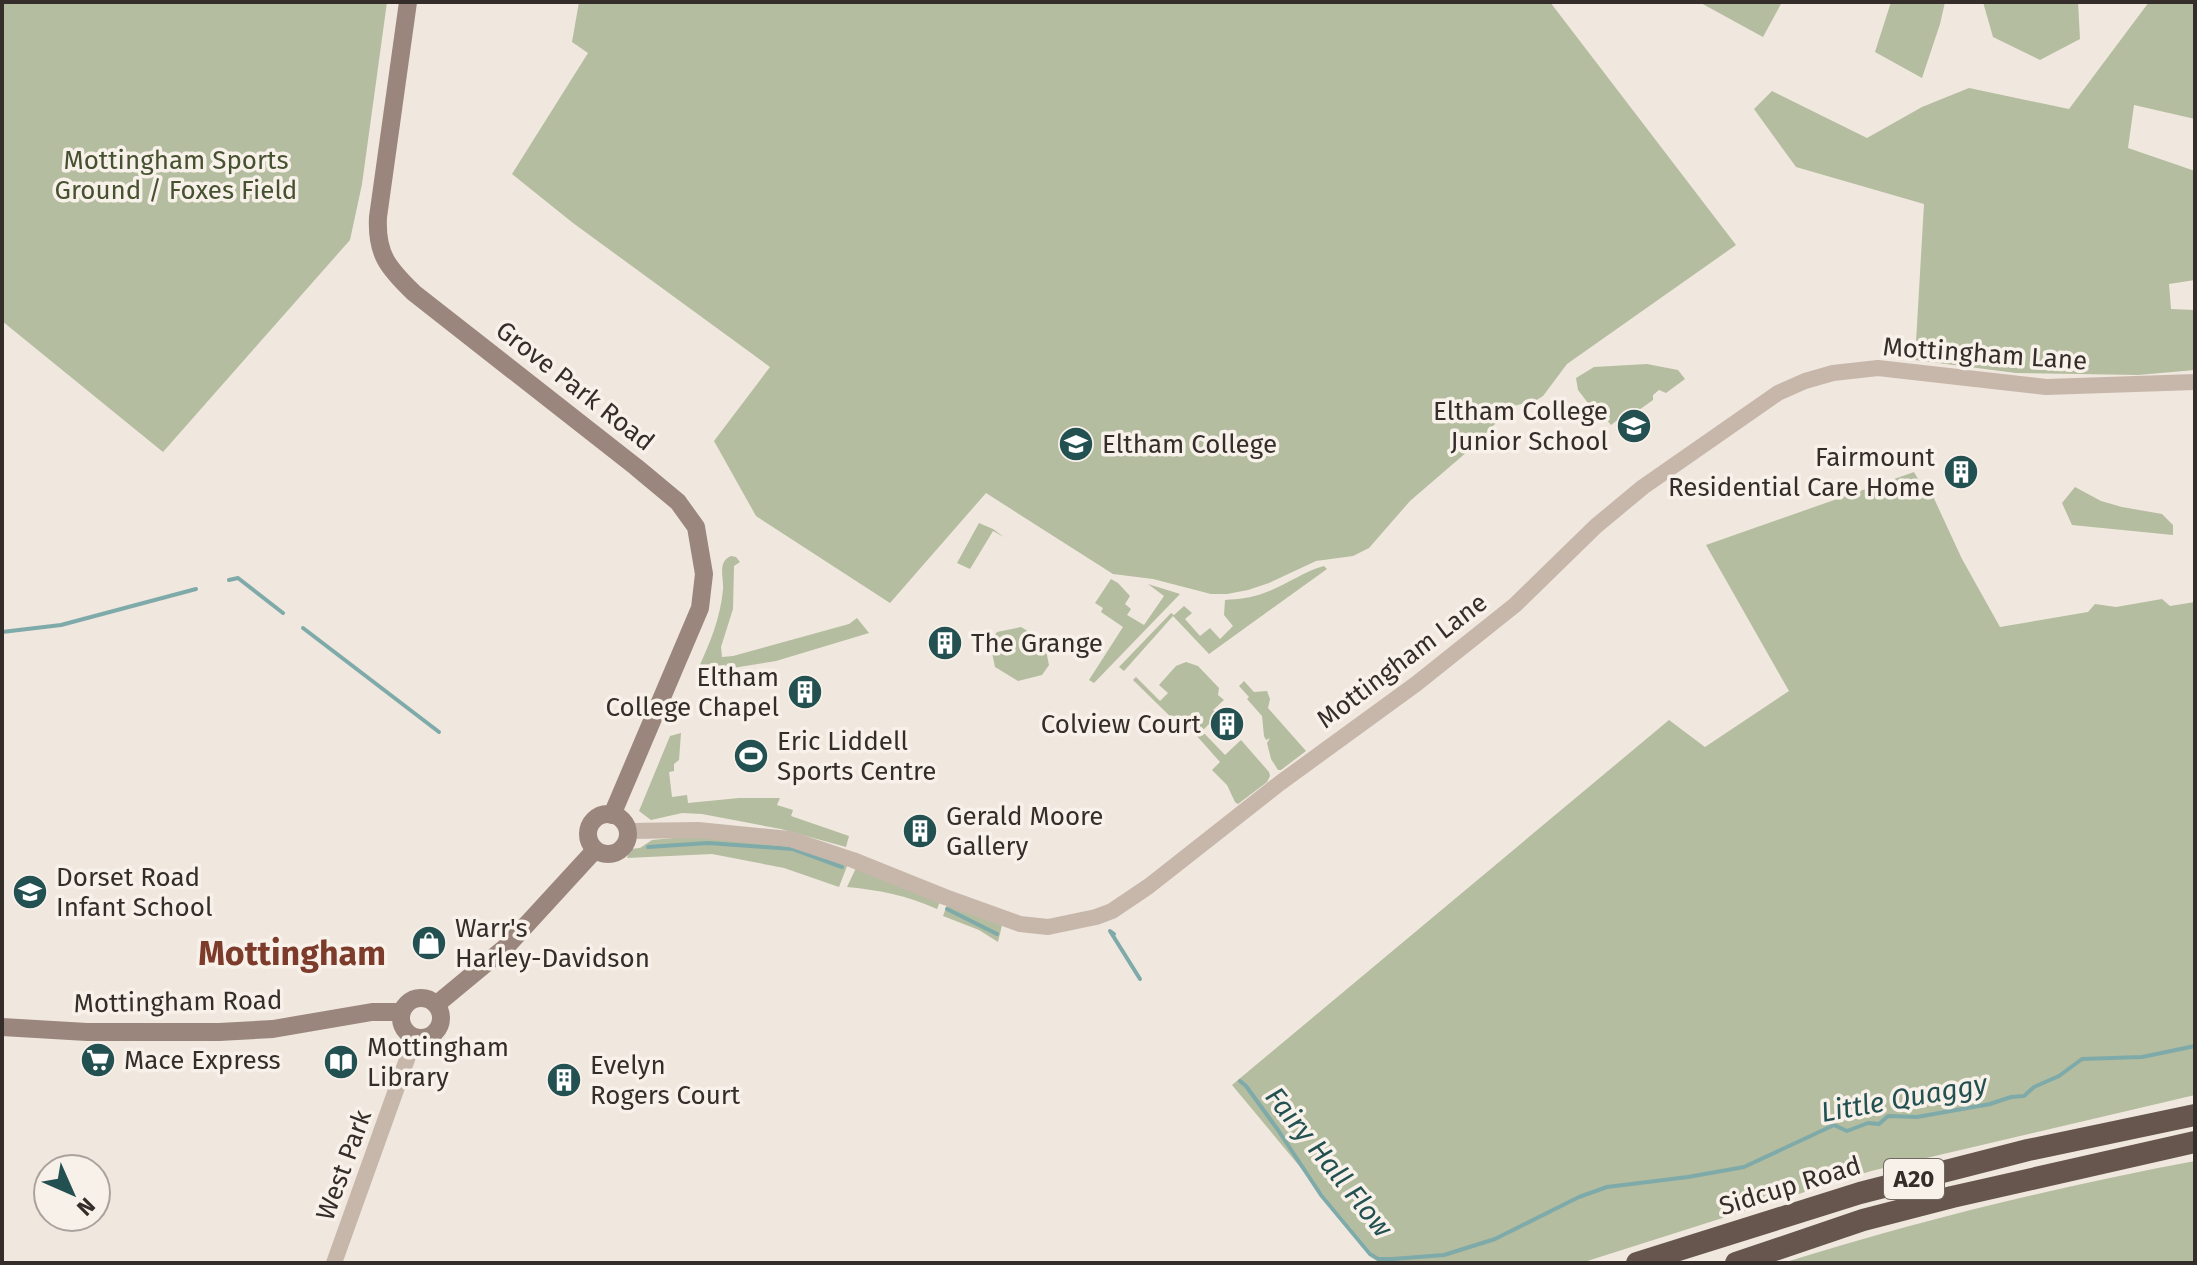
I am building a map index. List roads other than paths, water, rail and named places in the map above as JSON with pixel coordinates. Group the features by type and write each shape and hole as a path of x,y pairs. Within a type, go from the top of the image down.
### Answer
{"highway":[{"name":"Sidcup Road","path":"1637,1263 1860,1193 2028,1150 2195,1115"},
{"name":"Sidcup Road","path":"1736,1263 1878,1216 2195,1142"}],"main road":[{"name":"Grove Park Road","path":"408,2 378,215 377,235 381,255 414,293 636,467 678,502 696,527 703,563 700,608 612,815"},
{"path":"612,815 622,820 628,831 626,843 617,852 606,854 595,850 588,840 589,827 596,818 612,815"},
{"path":"437,1004 507,946 595,850"},
{"path":"427,998 437,1004 442,1016 439,1029 426,1038 408,1034 403,1028 401,1012 411,1000 427,998"},
{"name":"Mottingham Road","path":"2,1027 87,1032 219,1032 273,1029 372,1012 401,1012"}],"street":[{"name":"Mottingham Lane","path":"628,831 698,830 790,839 1020,924 1048,927 1096,917 1112,911 1149,886 1280,783 1416,684 1515,605 1596,526 1643,487 1778,393 1833,373 1878,368 2046,387 2195,382"},
{"name":"West Park","path":"334,1263 415,1037"}],"waterway":[{"name":"Fairy Hall Flow","path":"229,580 238,578 283,613"},
{"name":"Fairy Hall Flow","path":"2,632 61,625 196,589"},
{"name":"Fairy Hall Flow","path":"303,628 439,732"},
{"name":"Fairy Hall Flow","path":"648,847 708,843 793,849 842,867"},
{"name":"Fairy Hall Flow","path":"947,909 997,934"},
{"name":"Fairy Hall Flow","path":"1114,934 1110,931 1140,979"},
{"name":"Little Quaggy","path":"1391,1263 1392,1259 1444,1255 1495,1239 1579,1197 1607,1187 1744,1167 1834,1125 1847,1131 1868,1123 1879,1124 1888,1116 1917,1117 1990,1104 2024,1096 2082,1059 2142,1057 2195,1046"},
{"name":"Fairy Hall Flow","path":"1240,1081 1278,1130 1321,1195 1370,1254 1378,1259 1392,1259"}],"place":[{"name":"Eltham College Junior School","path":"1634,426"},
{"name":"Eltham College","path":"1076,444"},
{"name":"Fairmount Residential Care Home","path":"1961,472"},
{"name":"The Grange","path":"945,643"},
{"name":"Eltham College Chapel","path":"805,692"},
{"name":"Colview Court","path":"1227,724"},
{"name":"Eric Liddell Sports Centre","path":"751,756"},
{"name":"Gerald Moore Gallery","path":"920,831"},
{"name":"Dorset Road Infant School","path":"30,892"},
{"name":"Warr's Harley-Davidson","path":"429,943"},
{"name":"Mace Express","path":"98,1060"},
{"name":"Mottingham Library","path":"341,1062"},
{"name":"Evelyn Rogers Court","path":"564,1080"}],"district":[{"name":"Mottingham","path":"292,953"}],"park label":[{"name":"Mottingham Sports Ground / Foxes Field","path":"176,175"}]}
